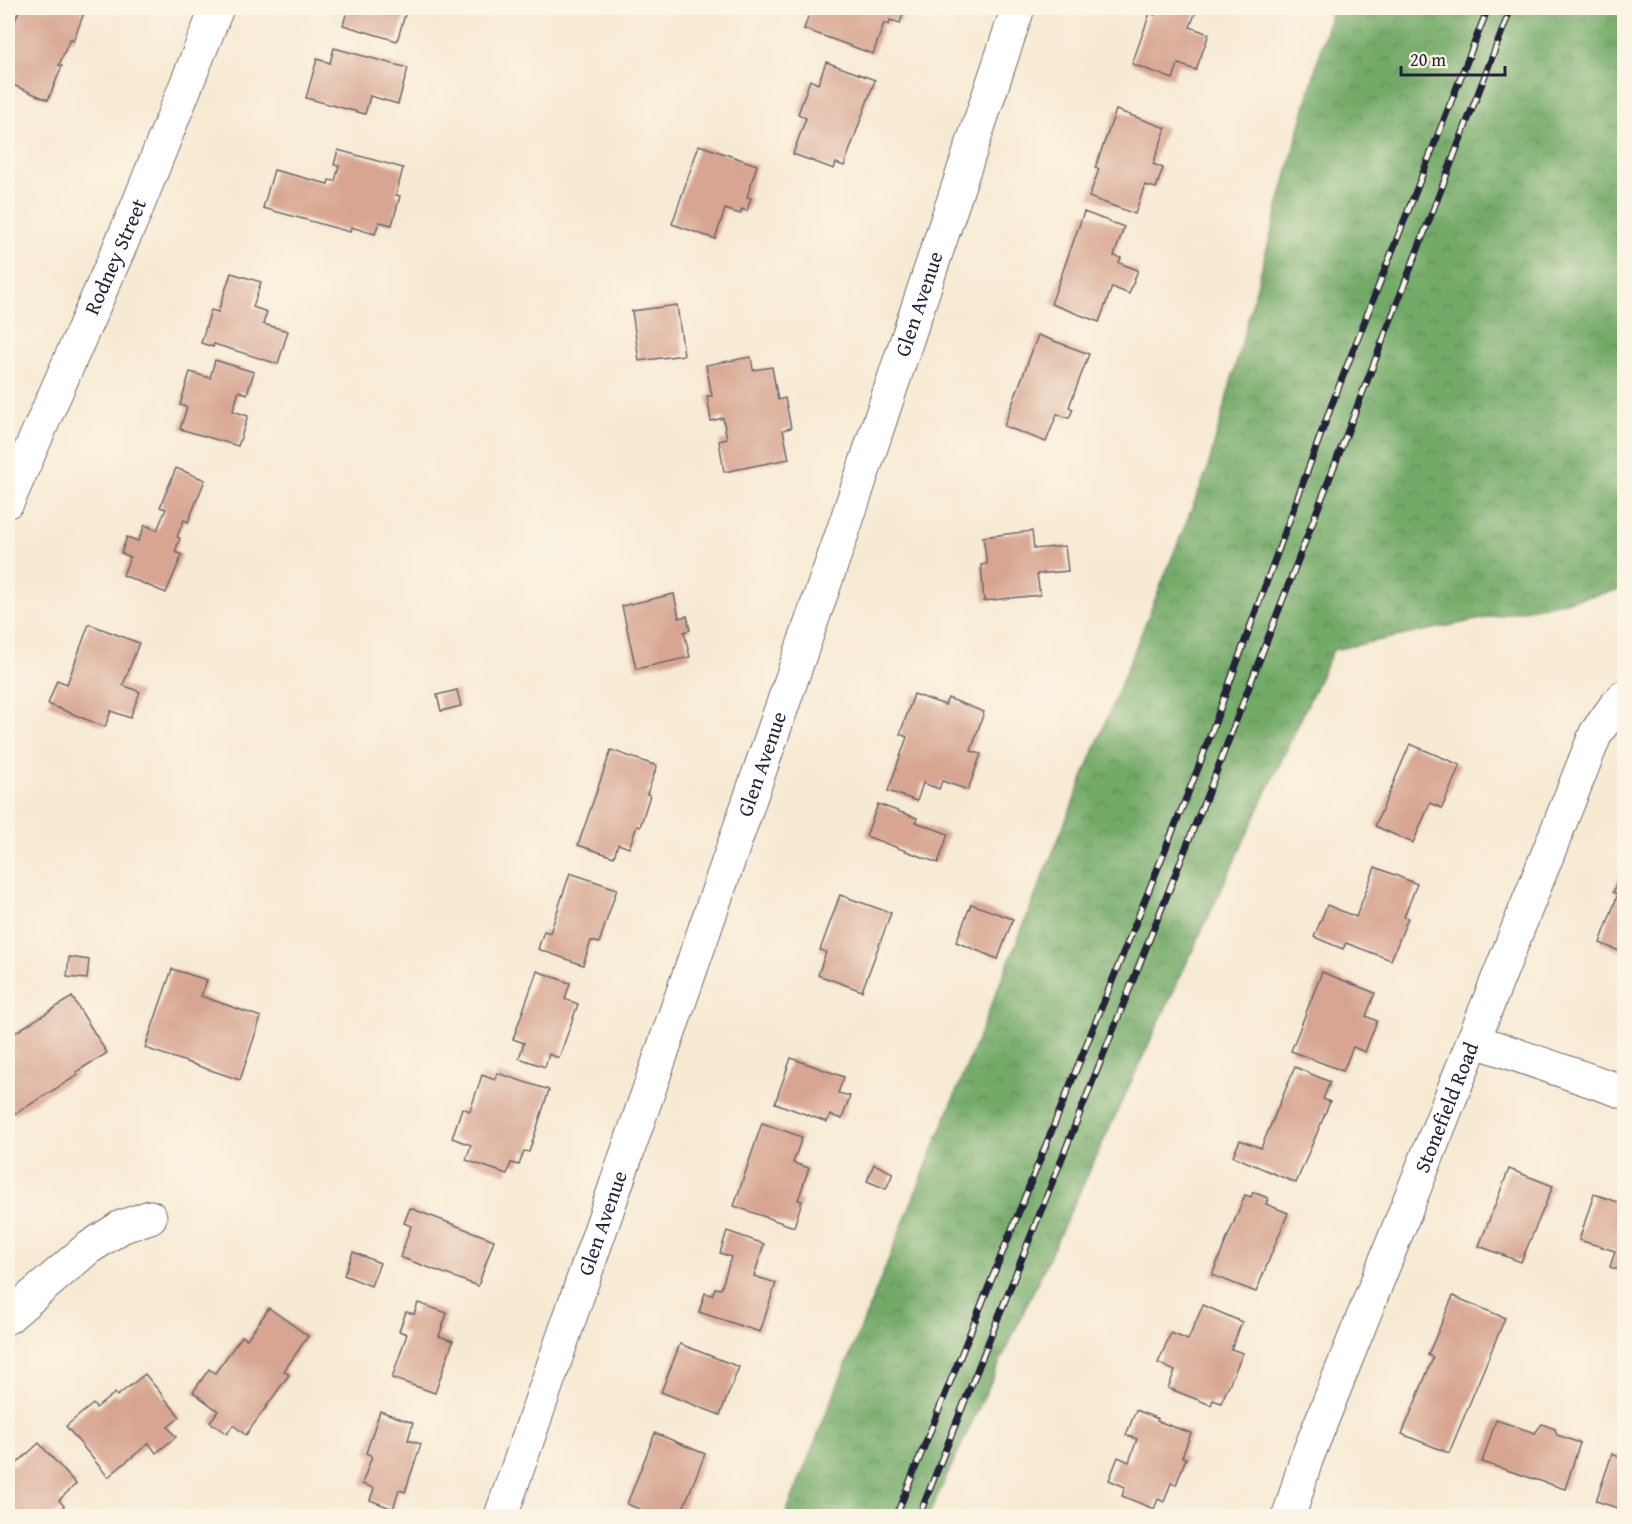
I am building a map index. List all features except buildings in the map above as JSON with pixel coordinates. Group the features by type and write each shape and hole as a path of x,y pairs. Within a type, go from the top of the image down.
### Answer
{"street":[{"name":"Rodney Street","path":"8,501 136,210 217,8"},
{"name":"Glen Avenue","path":"501,1516 840,540 1018,8"},
{"name":"Stonefield Road","path":"1289,1516 1306,1460 1596,733 1620,701"},
{"path":"1473,1040 1624,1092"},
{"path":"8,1317 87,1249 121,1227 150,1217"}],"green space":[{"path":"1332,8 1624,8 1624,589 1333,650 928,1516 785,1516 1207,471"}],"railway":[{"path":"896,1516 1199,766 1332,404 1488,8"},
{"path":"919,1516 1217,770 1511,8"}]}
